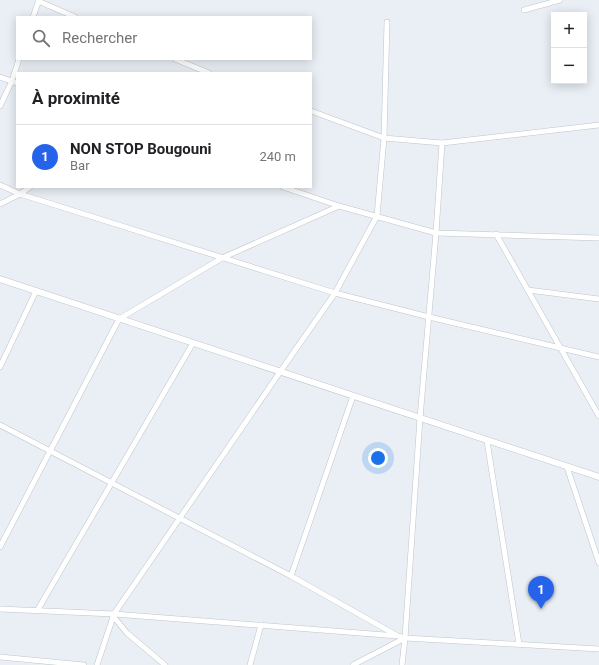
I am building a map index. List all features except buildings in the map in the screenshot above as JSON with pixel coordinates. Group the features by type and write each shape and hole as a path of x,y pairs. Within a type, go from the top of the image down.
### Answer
{"street":[{"path":"524,10 560,0"},
{"path":"33,16 39,1 73,16"},
{"path":"97,665 113,615 336,293 377,216 384,138 387,22"},
{"path":"17,72 19,60"},
{"path":"177,60 199,72"},
{"path":"0,77 15,82 0,106"},
{"path":"312,111 384,138 442,142 599,126"},
{"path":"402,665 442,142"},
{"path":"0,185 20,194 336,293 429,317 599,357"},
{"path":"0,204 29,188"},
{"path":"286,188 339,206 436,233 599,238"},
{"path":"0,547 118,319 222,258 339,206"},
{"path":"496,234 599,416"},
{"path":"0,279 599,478"},
{"path":"528,290 599,299"},
{"path":"0,367 36,291"},
{"path":"37,611 193,343"},
{"path":"291,576 353,396"},
{"path":"0,425 291,576 398,636"},
{"path":"487,441 519,644"},
{"path":"567,467 599,562"},
{"path":"0,609 261,625 398,636 405,638 599,649"},
{"path":"113,615 127,633 166,665"},
{"path":"250,665 261,625"},
{"path":"353,665 405,638"},
{"path":"0,657 84,665"}],"place":[{"name":"NON STOP Bougouni","path":"541,609"}]}
